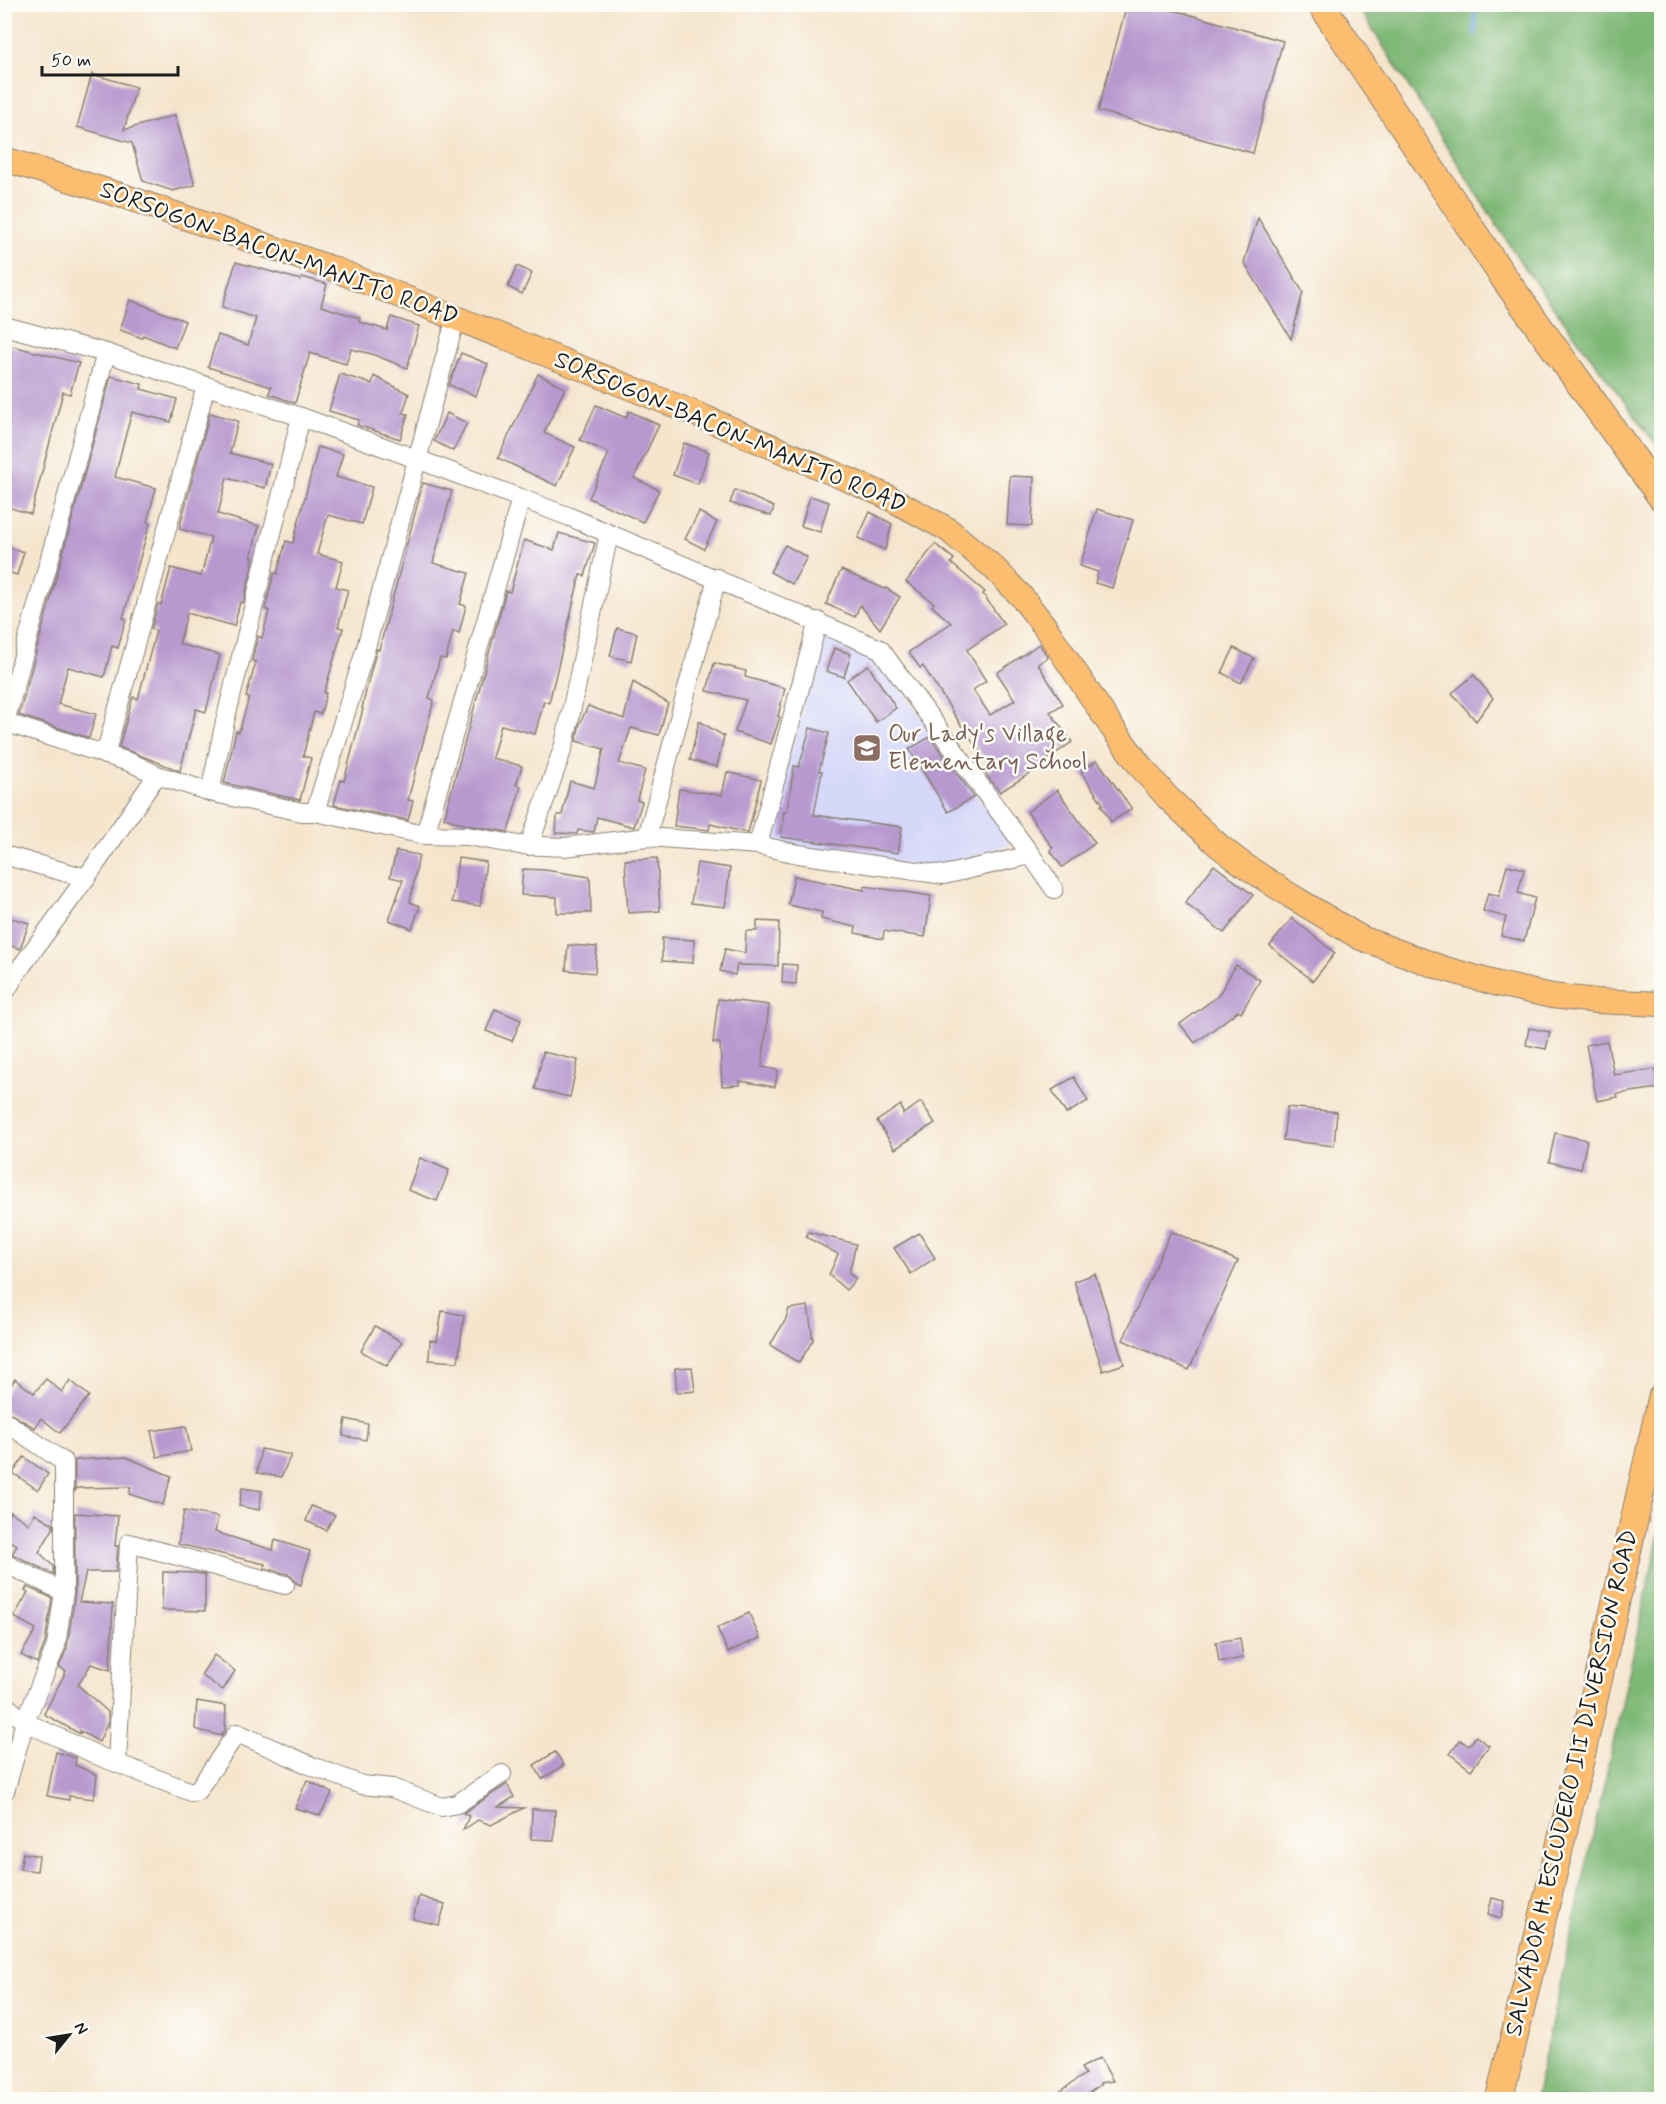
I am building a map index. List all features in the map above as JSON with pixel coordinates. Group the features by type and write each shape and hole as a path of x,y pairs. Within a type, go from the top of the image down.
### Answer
{"highway":[{"path":"1321,4 1504,278 1662,498"},
{"name":"SALVADOR H. ESCUDERO III DIVERSION ROAD","path":"1499,2100 1577,1774 1662,1397"}],"main road":[{"name":"SORSOGON-BACON-MANITO ROAD","path":"4,159 126,196 331,268 795,455 886,496 947,529 992,567 1021,596 1045,627 1141,766 1189,819 1244,865 1290,896 1361,938 1442,968 1552,996 1662,1004"}],"street":[{"path":"315,812 365,651 456,317"},
{"path":"4,326 106,353 301,417 417,459 521,498 717,578 880,649 1054,889"},
{"path":"106,353 5,722 210,792 425,835 466,836 529,846 565,847 647,837 758,845 798,854 944,875 1031,855"},
{"path":"105,755 206,386"},
{"path":"210,792 226,717 301,417"},
{"path":"425,835 521,498"},
{"path":"529,846 564,745 609,534"},
{"path":"647,837 717,578"},
{"path":"758,845 818,621"},
{"path":"4,994 11,969 86,878 157,775"},
{"path":"4,855 86,878"},
{"path":"4,1421 64,1462 63,1592 56,1646 25,1722 5,1791"},
{"path":"117,1762 129,1543 285,1585"},
{"path":"4,1563 63,1592"},
{"path":"4,1704 25,1722 191,1792 197,1791 237,1732 312,1766 362,1785 392,1788 442,1807 457,1804 502,1774"}],"shaded area":[{"name":"Our Lady's Village Elementary School","path":"821,635 876,654 1012,844 934,869 768,841"}],"green space":[{"path":"1357,5 1661,5 1661,451 1523,266"},
{"path":"1661,1526 1661,2099 1535,2099"}],"building":[{"path":"1127,4 1152,4 1283,41 1253,153 1098,111"},
{"path":"92,74 136,87 124,130 175,115 195,185 173,191 143,181 132,143 77,127"},
{"path":"1258,218 1303,292 1291,339 1244,262"},
{"path":"236,262 301,280 302,277 327,284 321,306 360,318 359,322 387,330 391,317 419,326 407,368 372,354 351,349 346,364 310,353 295,403 269,394 271,387 208,367 218,335 248,345 256,318 222,307"},
{"path":"517,266 532,273 522,294 508,287"},
{"path":"130,300 185,321 175,348 143,335 142,338 120,330"},
{"path":"4,344 79,363 70,394 63,392 31,514 4,506"},
{"path":"461,353 488,364 476,396 449,385"},
{"path":"340,374 372,384 374,376 409,394 403,413 408,414 400,439 357,425 359,420 329,411"},
{"path":"538,374 565,388 544,433 575,447 557,486 498,458"},
{"path":"111,376 142,384 141,389 177,399 171,422 132,412 122,448 115,477 156,488 147,522 150,523 123,618 126,619 118,648 112,646 104,677 68,667 58,704 96,714 89,738 19,715"},
{"path":"596,405 626,418 629,411 659,425 634,478 659,490 643,522 589,498 609,453 580,440"},
{"path":"210,413 238,421 230,453 271,464 265,488 227,478 218,514 259,526 243,603 240,602 234,626 187,613 179,644 220,655 206,712 196,709 180,771 119,747 133,697 138,699 156,631 151,629 158,604 161,605 171,568 201,576 211,537 179,529"},
{"path":"447,413 467,423 453,451 434,441"},
{"path":"684,443 709,452 698,484 673,475"},
{"path":"318,447 343,454 336,477 372,487 362,524 328,515 317,554 343,561 336,587 348,590 338,627 343,628 324,693 326,693 321,714 314,712 303,756 311,758 300,800 224,783 236,731 239,732 249,698 246,697 256,662 252,661 258,636 262,638 269,611 265,609 274,573 277,574 286,541 293,543"},
{"path":"1010,476 1034,477 1032,526 1007,525"},
{"path":"423,483 452,491 433,563 469,573 460,604 466,606 459,633 453,631 446,659 440,658 429,698 434,700 408,800 413,801 408,820 334,805 341,780 344,781 370,674 377,649 379,650"},
{"path":"735,490 774,507 771,516 730,503"},
{"path":"810,496 829,502 820,532 801,526"},
{"path":"1097,509 1133,520 1112,588 1095,583 1098,572 1080,566"},
{"path":"699,512 717,522 704,549 685,539"},
{"path":"870,512 892,524 885,550 858,538"},
{"path":"559,533 595,543 585,576 580,575 549,703 544,701 535,734 501,725 492,758 522,766 516,785 521,786 508,832 467,825 444,818 506,591 510,592 524,540 554,550"},
{"path":"935,544 954,559 951,563 985,592 983,594 1004,624 967,650 986,681 973,690 990,715 1015,700 997,673 1039,644 1048,657 1038,664 1063,704 1050,712 1072,742 1038,766 1039,768 1000,792 985,773 992,768 923,666 920,668 909,652 951,623 932,606 934,603 906,582"},
{"path":"785,545 807,557 792,584 770,572"},
{"path":"4,546 24,552 17,575 4,571"},
{"path":"841,570 886,588 900,597 880,629 860,605 855,617 826,604"},
{"path":"617,628 637,633 631,661 610,656"},
{"path":"834,648 851,654 844,677 826,671"},
{"path":"1234,648 1254,658 1241,683 1222,673"},
{"path":"714,663 746,671 745,677 785,688 778,716 780,717 771,744 735,732 746,700 707,691"},
{"path":"868,665 896,708 876,722 847,680"},
{"path":"1474,675 1493,698 1476,721 1452,693"},
{"path":"633,682 668,703 659,735 631,728 619,763 645,770 637,800 642,802 634,827 597,817 594,832 578,830 577,834 556,833 557,815 562,815 570,781 594,788 604,749 576,741 580,723 588,706 624,719"},
{"path":"699,721 724,736 717,767 690,760"},
{"path":"810,728 829,733 819,771 822,771 814,815 902,827 898,853 781,837 794,766 799,767"},
{"path":"930,737 974,797 948,812 909,749"},
{"path":"1097,760 1132,809 1111,822 1101,805 1103,804 1081,772"},
{"path":"727,772 761,780 748,833 710,824 709,830 674,826 679,789 722,795"},
{"path":"1057,790 1095,843 1062,867 1050,850 1053,848 1027,812"},
{"path":"396,851 419,855 410,902 420,906 412,929 389,920 403,880 390,877"},
{"path":"458,858 486,862 480,906 452,902"},
{"path":"657,858 660,911 628,913 625,860"},
{"path":"697,863 730,868 725,907 691,903"},
{"path":"1214,865 1253,895 1224,933 1185,903"},
{"path":"1507,865 1524,869 1518,893 1535,898 1524,941 1501,936 1506,917 1483,911 1488,893 1499,896"},
{"path":"523,869 590,877 591,913 557,913 557,897 521,895"},
{"path":"794,876 864,890 865,886 931,896 925,937 884,931 883,939 855,933 856,927 821,919 822,912 788,905"},
{"path":"4,916 29,923 20,949 4,943"},
{"path":"1292,918 1335,953 1313,981 1270,946"},
{"path":"757,921 779,922 778,966 737,965 735,975 720,971 725,949 745,953 746,931 757,931"},
{"path":"662,938 694,940 693,963 662,961"},
{"path":"568,945 597,947 595,973 566,970"},
{"path":"783,964 797,965 796,984 782,983"},
{"path":"1236,965 1260,980 1241,1013 1238,1011 1195,1043 1180,1024 1218,996"},
{"path":"718,999 769,1005 762,1067 778,1070 775,1087 740,1081 740,1085 722,1086 720,1043 713,1043"},
{"path":"495,1009 521,1020 512,1041 486,1031"},
{"path":"1529,1028 1550,1032 1546,1049 1526,1045"},
{"path":"1607,1041 1614,1075 1655,1069 1658,1088 1617,1094 1618,1097 1597,1101 1586,1045"},
{"path":"543,1052 578,1060 570,1097 535,1089"},
{"path":"1074,1077 1088,1101 1066,1114 1052,1090"},
{"path":"921,1102 935,1123 895,1149 877,1121 901,1105 903,1114"},
{"path":"1287,1107 1337,1112 1334,1146 1283,1140"},
{"path":"1555,1133 1587,1140 1581,1169 1549,1162"},
{"path":"420,1158 449,1170 437,1201 408,1190"},
{"path":"1171,1231 1238,1261 1189,1370 1123,1340"},
{"path":"808,1232 856,1244 849,1273 856,1279 846,1290 829,1275 838,1254 806,1237"},
{"path":"919,1233 935,1258 911,1274 894,1248"},
{"path":"1095,1274 1124,1364 1103,1371 1074,1281"},
{"path":"808,1306 813,1340 799,1363 770,1345 785,1321 789,1309"},
{"path":"442,1311 464,1315 458,1362 429,1360 430,1340 437,1341"},
{"path":"375,1326 402,1342 387,1366 361,1351"},
{"path":"692,1367 695,1391 677,1393 675,1368"},
{"path":"15,1379 34,1393 46,1379 62,1392 70,1380 89,1396 60,1433 41,1418 35,1428 4,1410 4,1395"},
{"path":"346,1419 368,1424 366,1440 343,1436"},
{"path":"186,1426 191,1451 157,1457 151,1431"},
{"path":"261,1449 291,1455 281,1477 257,1473"},
{"path":"24,1457 48,1474 38,1490 13,1473"},
{"path":"126,1457 171,1476 163,1505 129,1494 131,1487 77,1488 75,1491 75,1460"},
{"path":"242,1488 262,1491 259,1510 239,1506"},
{"path":"311,1506 335,1515 326,1530 306,1521"},
{"path":"184,1511 218,1517 215,1532 273,1550 275,1540 310,1551 301,1585 288,1574 264,1568 265,1564 178,1544"},
{"path":"11,1512 29,1524 35,1513 53,1524 53,1529 39,1552 53,1566 53,1574 12,1554 17,1545 4,1537 4,1521"},
{"path":"75,1513 118,1516 115,1546 118,1546 116,1572 86,1572 79,1602 113,1604 110,1670 91,1664 78,1685 108,1712 108,1722 99,1742 44,1714 66,1671 59,1667 67,1648 75,1593"},
{"path":"163,1572 205,1575 205,1611 162,1610"},
{"path":"27,1587 52,1598 45,1643 37,1663 21,1655 36,1629 14,1617 28,1592 25,1590"},
{"path":"749,1613 760,1638 728,1652 717,1628"},
{"path":"1240,1638 1243,1658 1219,1662 1216,1642"},
{"path":"214,1655 235,1671 223,1690 201,1675"},
{"path":"197,1701 226,1706 225,1730 221,1736 195,1729"},
{"path":"1476,1736 1489,1746 1471,1770 1450,1754 1460,1740 1469,1746"},
{"path":"56,1752 76,1758 75,1765 97,1775 94,1799 69,1796 69,1800 47,1796"},
{"path":"555,1752 564,1765 542,1779 534,1765"},
{"path":"307,1780 332,1793 320,1815 295,1808"},
{"path":"507,1784 514,1797 498,1807 524,1808 491,1825 478,1820 463,1830 469,1816 463,1813"},
{"path":"532,1809 555,1810 554,1840 531,1839"},
{"path":"23,1853 39,1856 37,1871 20,1869"},
{"path":"419,1896 445,1905 439,1925 413,1919"},
{"path":"1492,1898 1505,1901 1501,1918 1488,1914"},
{"path":"1100,2058 1113,2081 1100,2083 1079,2100 1048,2100 1085,2074 1081,2068"}],"waterway":[{"path":"1475,4 1475,34"}],"place":[{"name":"Our Lady's Village Elementary School","path":"867,748"}]}
